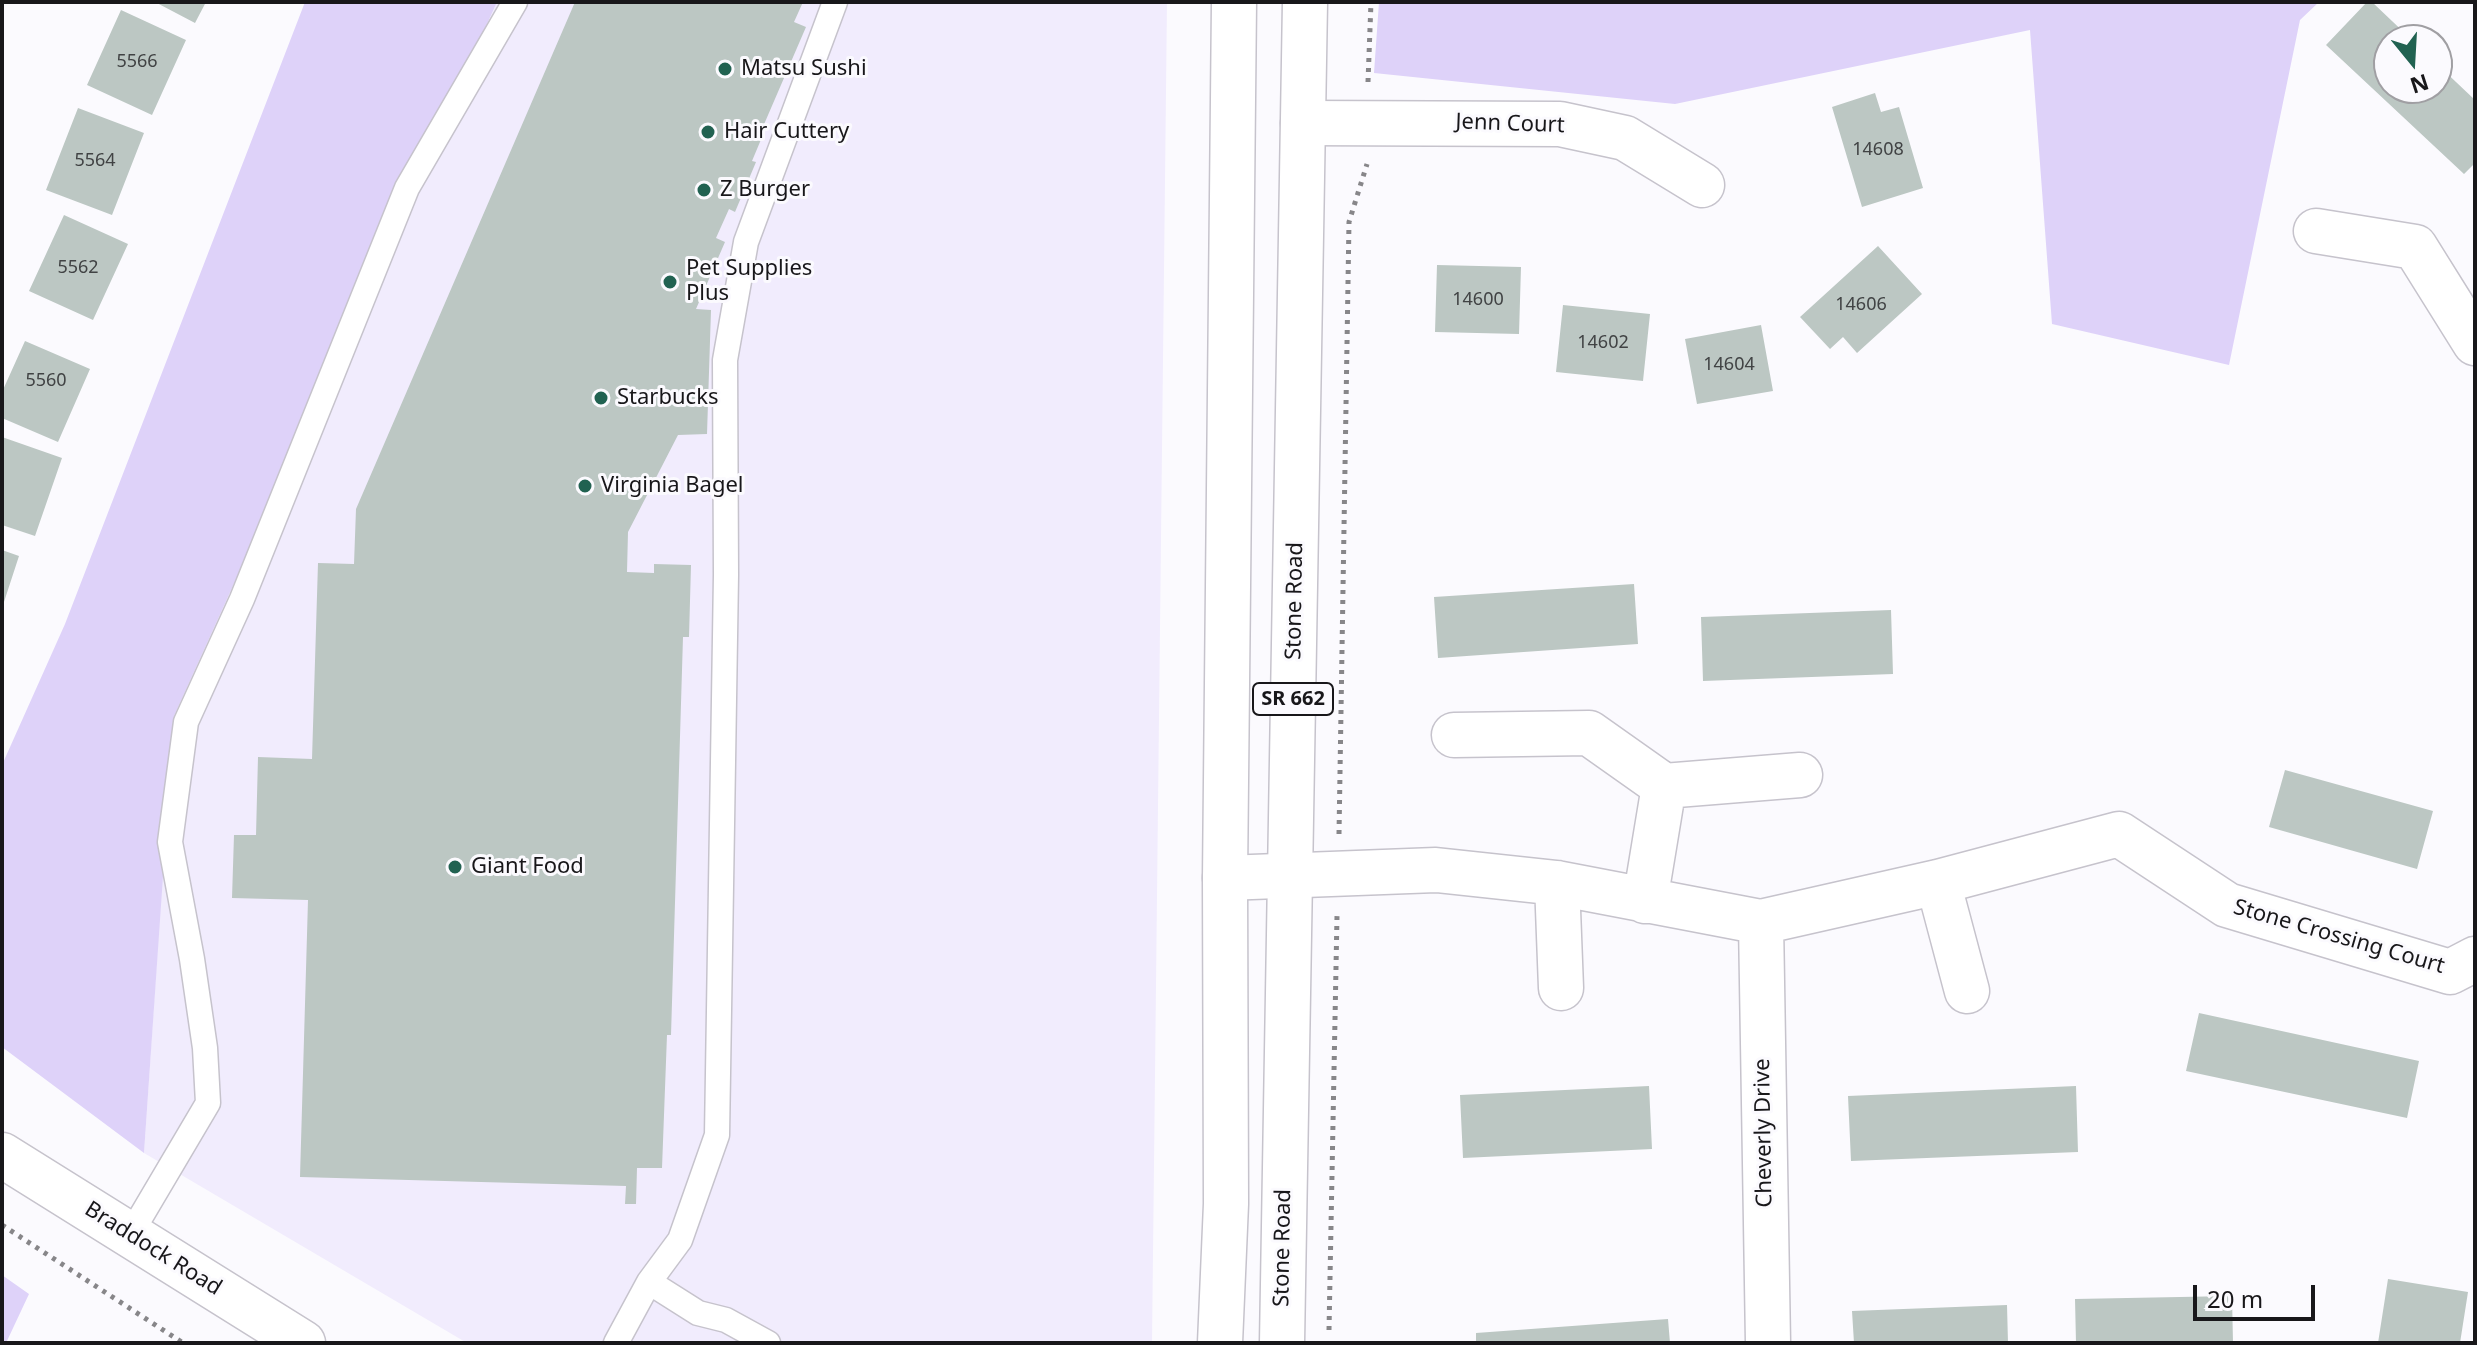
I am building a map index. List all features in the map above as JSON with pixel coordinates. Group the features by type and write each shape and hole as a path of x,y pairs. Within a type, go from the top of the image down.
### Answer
{"street":[{"name":"SR 662","path":"1220,1343 1226,1204 1225,878 1234,2"},
{"name":"Stone Road","path":"1282,1343 1305,2"},
{"name":"Jenn Court","path":"1303,123 1560,124 1625,138 1702,185"},
{"path":"2316,231 2415,247 2475,343"},
{"path":"1454,735 1589,733 1664,786 1800,775"},
{"path":"1645,901 1664,786"},
{"name":"Stone Crossing Court","path":"1225,878 1290,878 1436,870 1557,883 1761,922 1938,882 2119,834 2227,905 2450,972 2475,959"},
{"path":"1938,882 1967,991"},
{"path":"1557,883 1561,988"},
{"name":"Cheverly Drive","path":"1761,922 1768,1343"},
{"name":"Braddock Road","path":"2,1155 303,1343"}],"lane":[{"path":"616,1343 649,1282 680,1240 717,1135 726,575 725,360 746,242 835,2"},
{"path":"130,1235 208,1103 205,1048 195,973 170,842 186,722 242,599 407,188 512,3"},
{"path":"649,1282 698,1313 726,1320 768,1343"}],"path":[{"path":"1328,1343 1349,222 1350,208 1367,171 1371,2"},
{"path":"2,1225 183,1343"}],"shaded area":[{"path":"305,2 497,2 174,716 144,1153 2,1047 2,765 65,624"},
{"path":"497,2 1167,2 1152,1343 467,1343 144,1153 173,716"},
{"path":"1379,2 2319,2 2300,20 2229,365 2052,324 2030,30 1675,104 1374,73"},
{"path":"2,1275 29,1294 6,1343 2,1343"}],"building":[{"path":"155,2 206,2 195,23"},
{"name":"Giant Food","path":"575,2 803,2 794,22 806,27 762,129 765,130 752,161 756,162 735,212 729,209 716,238 725,242 696,309 711,310 707,434 678,435 628,532 627,572 654,573 654,564 691,565 689,637 683,637 671,1035 667,1035 662,1168 637,1168 636,1204 625,1204 626,1186 300,1177 308,900 232,898 234,835 256,835 258,757 312,759 318,563 354,564 356,509"},
{"path":"2367,2 2372,2 2395,24 2373,24 2373,89 2326,45"},
{"path":"121,10 186,40 152,115 87,85"},
{"path":"2453,79 2475,100 2475,163 2464,174 2389,104 2453,104"},
{"path":"1875,93 1881,112 1899,107 1923,188 1862,207 1832,107"},
{"path":"78,108 144,133 112,215 46,190"},
{"path":"64,215 128,244 93,320 29,291"},
{"path":"1878,246 1922,294 1857,353 1843,337 1830,349 1800,317"},
{"path":"1437,265 1521,267 1519,334 1435,332"},
{"path":"1563,305 1650,314 1643,381 1556,372"},
{"path":"1761,325 1773,391 1697,404 1685,339"},
{"path":"25,341 90,369 58,442 2,418 2,392"},
{"path":"2,437 62,458 35,536 2,525"},
{"path":"2,550 19,556 3,605 2,605"},
{"path":"1634,584 1638,644 1438,658 1434,597"},
{"path":"1891,610 1893,674 1703,681 1701,617"},
{"path":"2285,770 2433,811 2417,869 2269,827"},
{"path":"2199,1013 2419,1061 2407,1118 2186,1071"},
{"path":"1649,1086 1652,1149 1463,1158 1460,1095"},
{"path":"2076,1086 2078,1152 1851,1161 1848,1096"},
{"path":"2388,1279 2468,1292 2460,1343 2378,1343"},
{"path":"2232,1296 2233,1343 2076,1343 2075,1299"},
{"path":"2007,1305 2008,1343 1854,1343 1852,1311"},
{"path":"1668,1319 1670,1343 1476,1343 1476,1333"}],"place":[{"name":"Matsu Sushi","path":"725,69"},
{"name":"Hair Cuttery","path":"708,132"},
{"name":"Z Burger","path":"704,190"},
{"name":"Pet Supplies Plus","path":"670,282"},
{"name":"Starbucks","path":"601,398"},
{"name":"Virginia Bagel","path":"585,486"},
{"name":"Giant Food","path":"455,867"}]}
